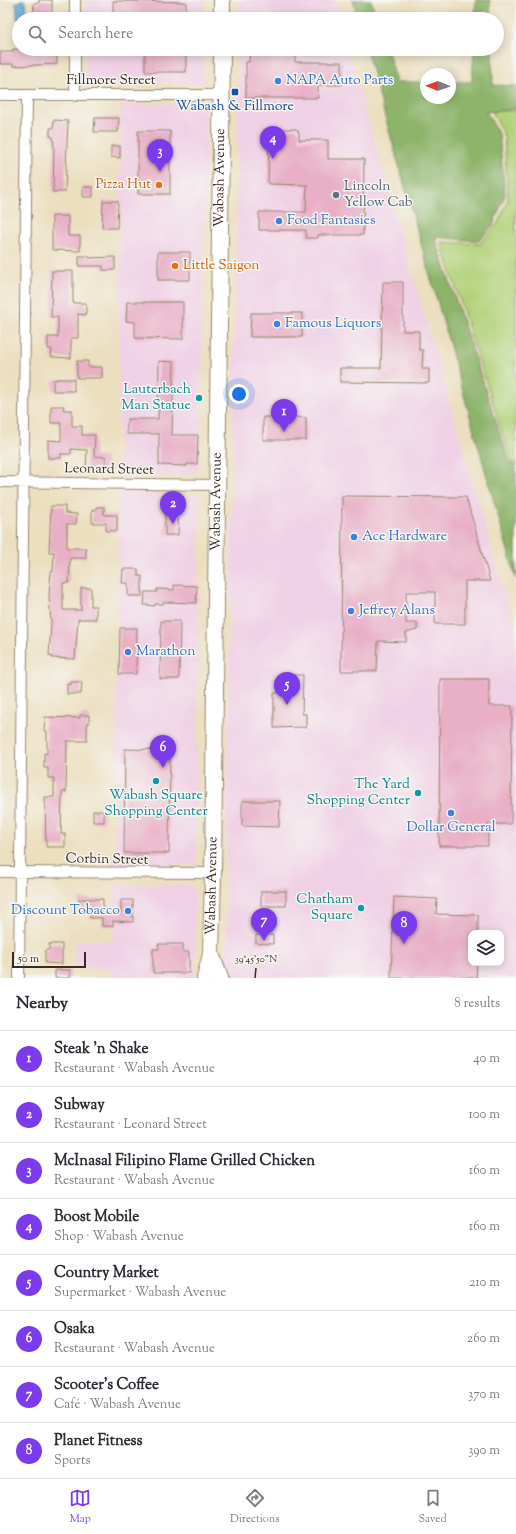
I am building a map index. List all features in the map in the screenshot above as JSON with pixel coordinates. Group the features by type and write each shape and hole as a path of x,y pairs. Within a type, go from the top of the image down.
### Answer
{"main road":[{"path":"222,0 222,12"},
{"name":"Wabash Avenue","path":"205,978 211,954 213,874 222,56"},
{"name":"Wabash Avenue","path":"211,954 220,978"}],"street":[{"path":"75,0 75,12"},
{"path":"75,56 75,96"},
{"name":"Fillmore Street","path":"0,95 222,95"},
{"path":"19,978 27,96"},
{"name":"Leonard Street","path":"0,482 217,485"},
{"name":"Corbin Street","path":"0,872 213,874"}],"shaded area":[{"path":"86,0 205,0 204,12 86,12"},
{"path":"239,0 335,0 338,12 239,12"},
{"path":"86,56 204,56 203,83 85,83"},
{"path":"239,56 350,56 516,632 516,978 227,978 226,862"},
{"path":"121,103 207,106 200,462 198,470 186,475 118,477"},
{"path":"119,492 200,496 196,865 115,865"},
{"path":"115,885 189,885 195,891 195,978 113,978 113,969 74,968 75,940 114,941"}],"green space":[{"path":"353,0 371,0 375,12 356,12"},
{"path":"476,0 490,0 491,12 475,12"},
{"path":"368,56 389,56 397,82 420,82 420,104 456,104 456,82 472,82 474,56 492,56 493,85 516,86 516,109 486,112 499,134 505,195 493,225 479,241 435,237 510,464 516,464 516,579"},
{"path":"492,111 516,111 516,463 512,463 441,242 480,244 498,223 508,200 504,136"}],"water":[{"path":"24,0 26,4 26,12 17,12 16,3"}],"building":[{"path":"39,0 52,0 52,12 33,12 34,3 39,3"},
{"path":"113,1 186,2 186,12 113,12"},
{"path":"0,52 12,52 12,56 57,56 57,64 13,66 13,64 0,64"},
{"path":"145,56 186,56 186,72 145,72"},
{"path":"249,56 295,56 295,62 342,62 342,85 318,85 318,98 246,98 246,62 249,62"},
{"path":"95,118 119,118 118,132 94,132"},
{"path":"54,120 68,121 65,192 53,192 54,148 53,137 50,136 50,128 53,128"},
{"path":"269,129 296,129 299,132 299,140 328,140 328,159 364,159 363,235 318,235 318,238 306,238 306,230 259,230 259,212 306,212 307,185 268,184"},
{"path":"138,131 170,131 170,194 138,194"},
{"path":"111,146 120,146 120,158 111,157"},
{"path":"83,187 93,187 93,197 83,197"},
{"path":"103,201 118,201 117,228 102,228"},
{"path":"52,216 68,216 68,236 80,236 80,251 52,250"},
{"path":"158,252 190,252 190,280 158,280"},
{"path":"79,256 89,256 89,258 115,257 115,270 103,270 103,266 79,266"},
{"path":"52,271 73,271 73,303 86,303 86,315 78,314 78,338 71,338 71,358 51,357 52,349 48,349 48,337 58,337 58,317 51,317"},
{"path":"383,282 403,282 403,331 419,331 419,350 423,350 422,369 429,369 429,383 340,382 340,368 381,368"},
{"path":"127,302 183,302 183,339 135,338 135,322 126,321"},
{"path":"251,313 302,313 302,337 250,337"},
{"path":"77,361 88,361 88,367 102,367 102,378 77,378"},
{"path":"159,361 174,362 172,435 198,435 197,464 187,464 187,466 159,465 159,434 127,434 127,419 158,419"},
{"path":"74,379 74,391 53,391 53,380"},
{"path":"51,406 64,406 63,410 72,410 72,426 82,426 82,435 95,435 94,456 106,457 106,469 86,469 87,450 71,449 71,454 61,454 61,458 48,458 48,440 61,441 61,423 51,423"},
{"path":"285,416 306,418 306,440 263,440 263,417"},
{"path":"342,496 466,497 490,581 465,581 465,624 435,624 435,592 406,592 406,623 417,623 417,630 406,633 406,642 378,641 377,671 341,671"},
{"path":"165,498 179,499 178,535 165,535"},
{"path":"51,506 65,506 65,513 77,514 76,524 67,524 67,548 86,548 86,558 70,558 69,583 63,583 63,610 81,610 81,588 91,588 91,606 96,606 96,619 78,619 75,659 52,658 52,656 49,656 51,623 49,596 54,552 49,552"},
{"path":"96,507 104,507 104,515 117,515 117,531 106,531 106,523 92,523 92,510 96,510"},
{"path":"123,569 138,569 138,576 142,576 142,596 128,596 128,583 122,583"},
{"path":"174,585 197,586 196,603 163,602 163,604 155,604 155,606 144,605 145,592 157,592 157,589 174,590"},
{"path":"161,621 180,621 179,679 160,679"},
{"path":"120,628 137,628 136,674 119,674"},
{"path":"279,675 303,675 302,714 306,714 306,727 274,728 274,693 278,693"},
{"path":"440,679 489,679 489,706 512,706 511,824 488,824 488,846 439,846"},
{"path":"71,682 82,682 81,694 67,694 67,684 71,685"},
{"path":"80,715 89,715 89,723 87,723 87,741 67,741 66,792 62,792 61,834 65,834 65,847 46,847 45,797 54,797 54,778 48,778 48,768 44,768 44,753 47,754 47,731 44,731 45,717 80,718"},
{"path":"125,749 170,750 169,853 124,853"},
{"path":"242,801 280,801 279,827 242,826"},
{"path":"93,811 104,811 104,822 93,822"},
{"path":"261,891 286,891 286,906 261,906"},
{"path":"394,897 437,899 436,914 478,915 478,930 468,930 468,966 477,966 476,978 391,978"},
{"path":"79,899 103,899 103,913 121,913 121,900 133,900 133,922 113,921 113,926 102,926 102,918 90,918 90,911 79,911"},
{"path":"256,935 273,935 273,944 256,943"},
{"path":"49,944 62,944 62,964 45,963 45,950 49,950"},
{"path":"158,944 183,944 183,952 189,952 189,973 153,973 153,949 159,949"},
{"path":"55,970 70,970 70,978 55,978"}],"place":[{"name":"NAPA Auto Parts","path":"278,81"},
{"name":"Wabash & Fillmore","path":"235,92"},
{"name":"Boost Mobile","path":"273,159"},
{"name":"McInasal Filipino Flame Grilled Chicken","path":"160,172"},
{"name":"Pizza Hut","path":"159,185"},
{"name":"Lincoln Yellow Cab","path":"336,195"},
{"name":"Food Fantasies","path":"279,221"},
{"name":"Little Saigon","path":"175,266"},
{"name":"Famous Liquors","path":"277,324"},
{"name":"Lauterbach Man Statue","path":"199,398"},
{"name":"Steak 'n Shake","path":"284,432"},
{"name":"Subway","path":"173,524"},
{"name":"Ace Hardware","path":"354,537"},
{"name":"Jeffrey Alans","path":"351,611"},
{"name":"Marathon","path":"128,652"},
{"name":"Country Market","path":"287,705"},
{"name":"Osaka","path":"163,768"},
{"name":"Wabash Square Shopping Center","path":"156,781"},
{"name":"The Yard Shopping Center","path":"418,793"},
{"name":"Dollar General","path":"451,813"},
{"name":"Chatham Square","path":"361,908"},
{"name":"Discount Tobacco","path":"128,911"},
{"name":"Scooter's Coffee","path":"264,941"},
{"name":"Planet Fitness","path":"404,944"}]}
